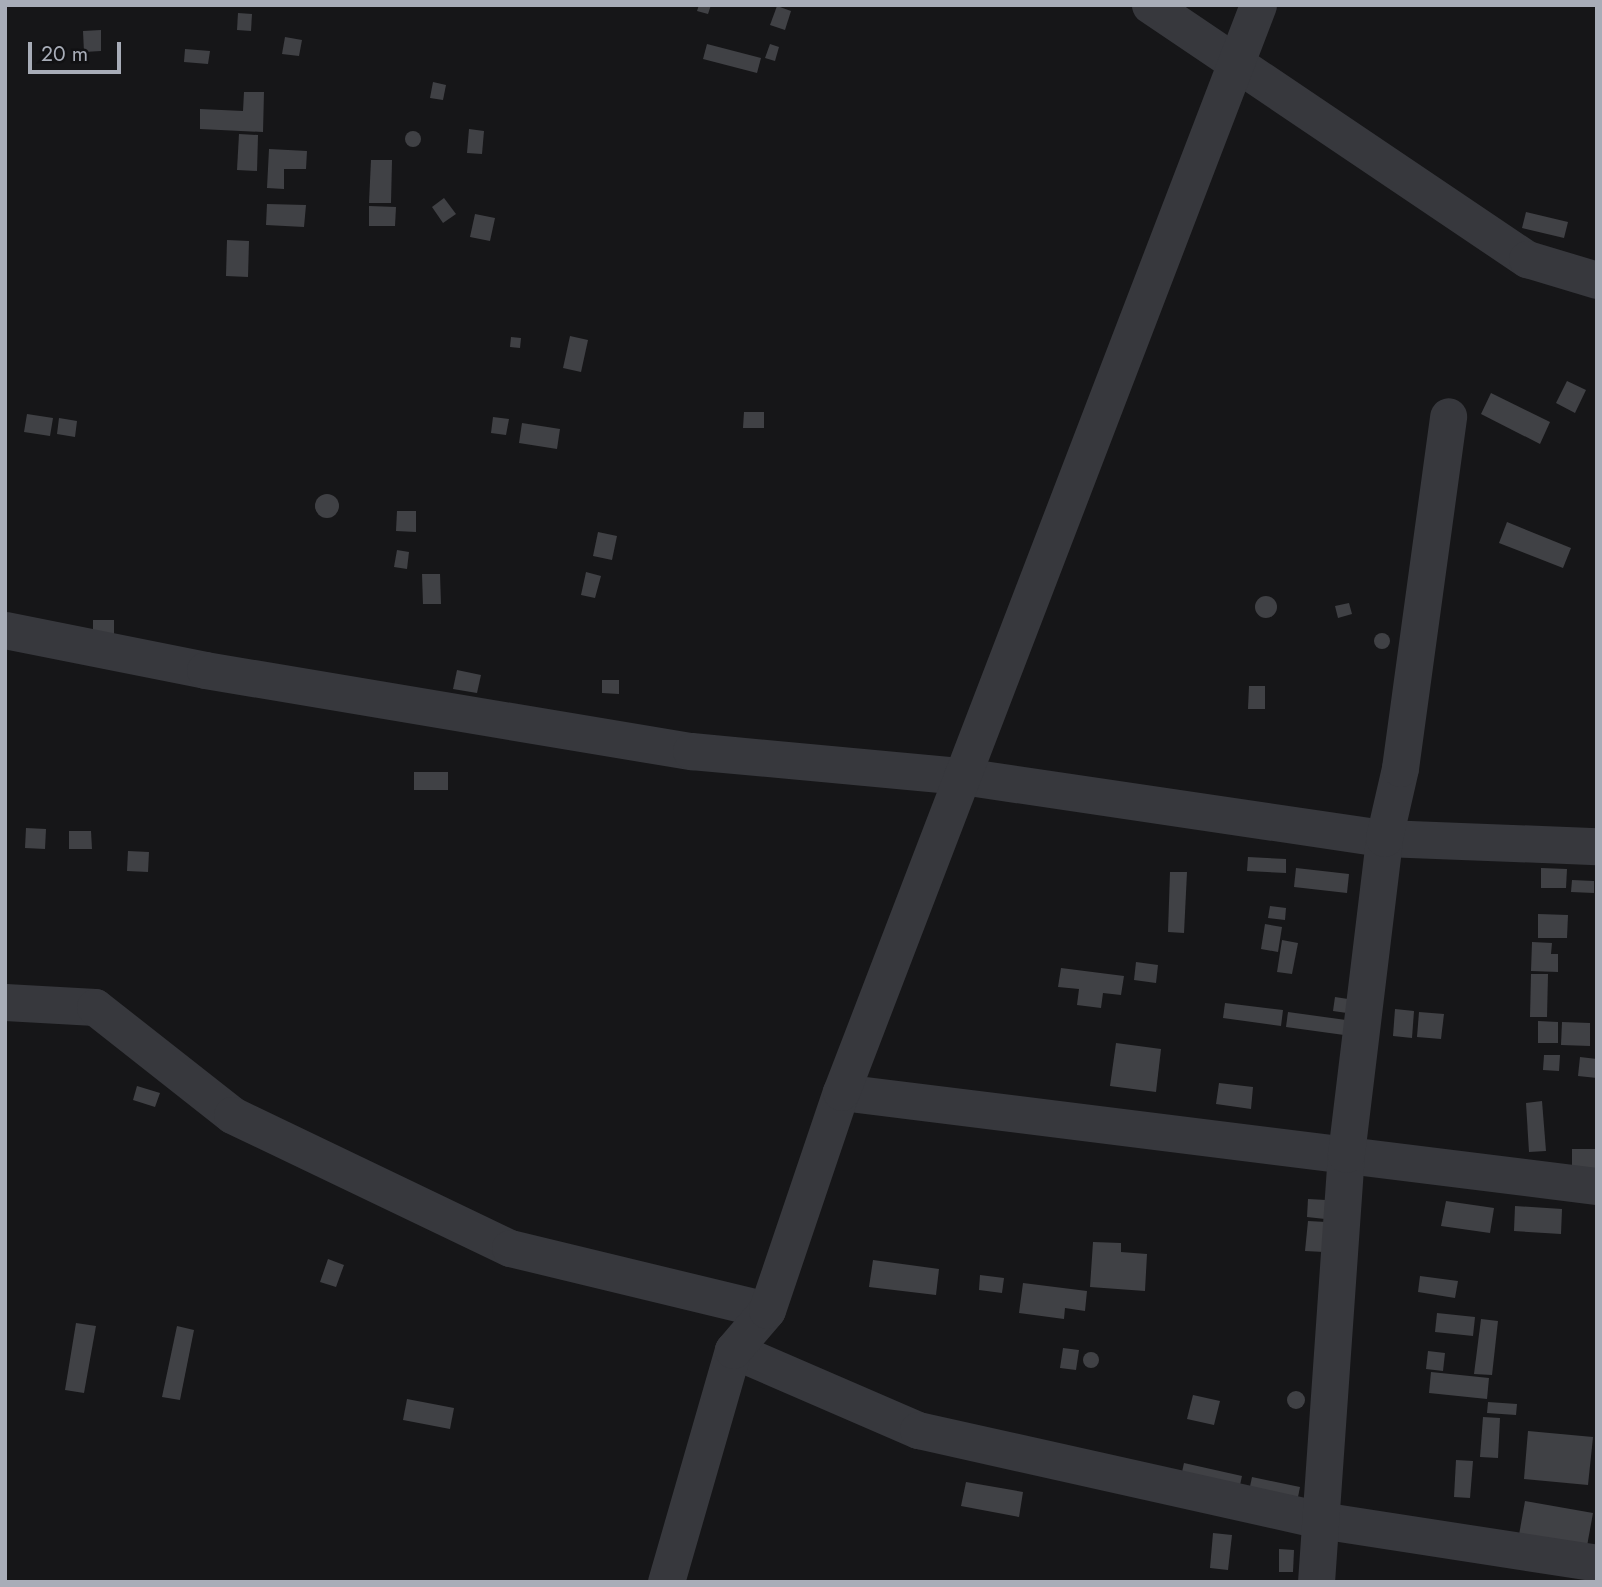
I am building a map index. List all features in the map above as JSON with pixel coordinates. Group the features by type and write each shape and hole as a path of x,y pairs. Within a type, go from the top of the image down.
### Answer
{"street":[{"path":"1150,5 1527,259 1597,280"},
{"path":"666,1582 733,1350 767,1310 841,1092 1258,5"},
{"path":"1316,1582 1346,1154 1384,838 1400,768 1448,416"},
{"path":"5,630 205,670 691,751 962,776 1384,838 1597,846"},
{"path":"5,1002 95,1007 232,1115 510,1248 767,1310"},
{"path":"841,1092 1597,1186"},
{"path":"733,1350 918,1430 1320,1520 1597,1563"}],"building":[{"path":"699,5 711,5 708,14 697,11"},
{"path":"777,6 791,11 785,30 770,25"},
{"path":"238,13 252,14 251,31 237,30"},
{"path":"101,30 101,51 84,52 83,31"},
{"path":"285,37 302,40 299,56 282,54"},
{"path":"707,44 761,58 757,73 703,59"},
{"path":"770,44 779,47 775,61 765,58"},
{"path":"185,49 210,51 208,64 184,62"},
{"path":"433,82 446,85 443,100 430,98"},
{"path":"244,92 264,92 263,132 200,129 200,109 243,111"},
{"path":"469,129 484,131 482,154 467,153"},
{"path":"410,131 416,131 421,139 419,145 410,147 405,142 405,136"},
{"path":"239,134 258,135 257,171 237,170"},
{"path":"269,149 307,151 306,169 284,169 284,189 267,188"},
{"path":"371,160 392,160 391,203 369,203"},
{"path":"444,198 456,214 443,223 432,207"},
{"path":"267,204 306,205 304,227 266,225"},
{"path":"369,206 396,207 395,226 369,226"},
{"path":"1526,212 1568,222 1564,238 1522,228"},
{"path":"475,214 495,218 490,241 470,237"},
{"path":"227,240 249,241 248,277 226,276"},
{"path":"570,336 588,340 581,372 563,368"},
{"path":"511,337 521,338 520,348 510,347"},
{"path":"1567,381 1586,390 1575,413 1556,403"},
{"path":"1491,393 1550,422 1540,444 1481,414"},
{"path":"744,412 764,412 764,428 743,428"},
{"path":"27,414 53,418 50,436 24,432"},
{"path":"493,417 509,419 506,435 491,433"},
{"path":"59,418 77,421 75,437 57,434"},
{"path":"522,423 560,429 557,449 519,443"},
{"path":"327,494 335,498 339,506 335,514 327,518 319,514 315,506 319,498"},
{"path":"397,511 416,511 416,532 396,531"},
{"path":"1507,522 1571,548 1563,568 1499,543"},
{"path":"598,532 617,536 612,560 593,556"},
{"path":"397,550 409,552 407,569 394,567"},
{"path":"586,572 601,576 595,598 581,595"},
{"path":"422,574 440,574 441,604 423,604"},
{"path":"1266,596 1274,599 1277,607 1274,615 1266,618 1258,615 1255,607 1258,599"},
{"path":"1349,603 1352,614 1338,618 1335,606"},
{"path":"93,620 114,620 114,637 93,637"},
{"path":"1382,633 1388,635 1388,647 1382,649 1376,647 1374,641 1376,635"},
{"path":"457,670 481,675 477,693 453,689"},
{"path":"602,680 619,680 619,694 602,693"},
{"path":"1249,686 1265,686 1265,709 1248,709"},
{"path":"414,772 448,772 448,790 414,790"},
{"path":"26,828 46,829 45,849 25,848"},
{"path":"69,831 91,831 92,849 69,849"},
{"path":"128,851 149,852 148,872 127,871"},
{"path":"1248,857 1286,859 1286,873 1247,871"},
{"path":"1296,868 1349,874 1347,893 1294,887"},
{"path":"1541,868 1567,869 1566,888 1541,888"},
{"path":"1170,872 1187,872 1184,933 1168,932"},
{"path":"1572,880 1594,881 1594,893 1571,892"},
{"path":"1270,906 1286,908 1285,920 1268,918"},
{"path":"1538,914 1568,915 1567,938 1538,938"},
{"path":"1265,924 1282,927 1278,952 1261,949"},
{"path":"1282,940 1298,943 1292,974 1277,972"},
{"path":"1532,942 1552,943 1551,954 1558,954 1558,972 1531,971"},
{"path":"1136,962 1158,965 1156,983 1134,980"},
{"path":"1061,968 1124,976 1121,995 1103,993 1101,1008 1077,1005 1079,989 1058,987"},
{"path":"1531,974 1548,974 1547,1017 1530,1017"},
{"path":"1335,997 1348,999 1347,1013 1333,1011"},
{"path":"1225,1003 1283,1010 1281,1026 1223,1018"},
{"path":"1395,1009 1414,1011 1412,1038 1393,1036"},
{"path":"1288,1012 1346,1020 1344,1035 1286,1027"},
{"path":"1419,1012 1444,1014 1441,1039 1417,1037"},
{"path":"1538,1021 1558,1022 1558,1043 1538,1043"},
{"path":"1562,1022 1590,1023 1590,1046 1561,1045"},
{"path":"1116,1043 1161,1049 1156,1092 1110,1086"},
{"path":"1544,1055 1560,1055 1559,1071 1543,1070"},
{"path":"1580,1057 1597,1059 1597,1078 1578,1076"},
{"path":"1219,1083 1253,1087 1251,1109 1216,1104"},
{"path":"137,1086 160,1093 155,1107 133,1100"},
{"path":"1542,1101 1546,1151 1529,1152 1526,1103"},
{"path":"1572,1149 1597,1149 1597,1168 1572,1168"},
{"path":"1308,1199 1326,1200 1325,1219 1307,1217"},
{"path":"1446,1201 1494,1208 1490,1233 1441,1226"},
{"path":"1515,1206 1562,1209 1561,1234 1514,1231"},
{"path":"1308,1221 1326,1222 1324,1252 1305,1251"},
{"path":"1093,1242 1121,1243 1121,1252 1147,1254 1145,1291 1090,1287"},
{"path":"328,1259 344,1265 336,1287 320,1282"},
{"path":"873,1260 939,1269 936,1295 869,1287"},
{"path":"980,1275 1004,1278 1002,1293 979,1290"},
{"path":"1420,1276 1458,1281 1455,1298 1418,1292"},
{"path":"1023,1283 1087,1291 1085,1311 1065,1308 1064,1319 1019,1313"},
{"path":"1437,1313 1475,1317 1473,1336 1435,1332"},
{"path":"1481,1319 1498,1321 1492,1375 1474,1374"},
{"path":"76,1323 96,1326 84,1393 65,1390"},
{"path":"177,1326 194,1330 180,1400 162,1397"},
{"path":"1063,1348 1079,1350 1076,1370 1060,1368"},
{"path":"1428,1351 1445,1353 1443,1371 1426,1369"},
{"path":"1091,1352 1097,1354 1097,1366 1091,1368 1085,1366 1083,1360 1085,1354"},
{"path":"1431,1372 1489,1378 1487,1399 1429,1393"},
{"path":"1296,1391 1302,1394 1305,1400 1302,1406 1296,1409 1290,1406 1287,1400 1290,1394"},
{"path":"1193,1395 1220,1401 1214,1425 1187,1419"},
{"path":"407,1399 454,1408 450,1429 403,1420"},
{"path":"1488,1402 1517,1404 1516,1415 1487,1413"},
{"path":"1483,1417 1500,1418 1498,1458 1480,1457"},
{"path":"1528,1431 1593,1437 1588,1485 1524,1479"},
{"path":"1456,1460 1473,1461 1470,1498 1454,1497"},
{"path":"1184,1463 1242,1476 1238,1494 1180,1481"},
{"path":"1252,1477 1300,1487 1296,1507 1248,1496"},
{"path":"966,1482 1023,1492 1019,1517 961,1506"},
{"path":"1525,1501 1593,1513 1587,1546 1519,1535"},
{"path":"1213,1533 1232,1535 1228,1570 1210,1568"},
{"path":"1279,1549 1294,1550 1293,1572 1279,1572"}]}
